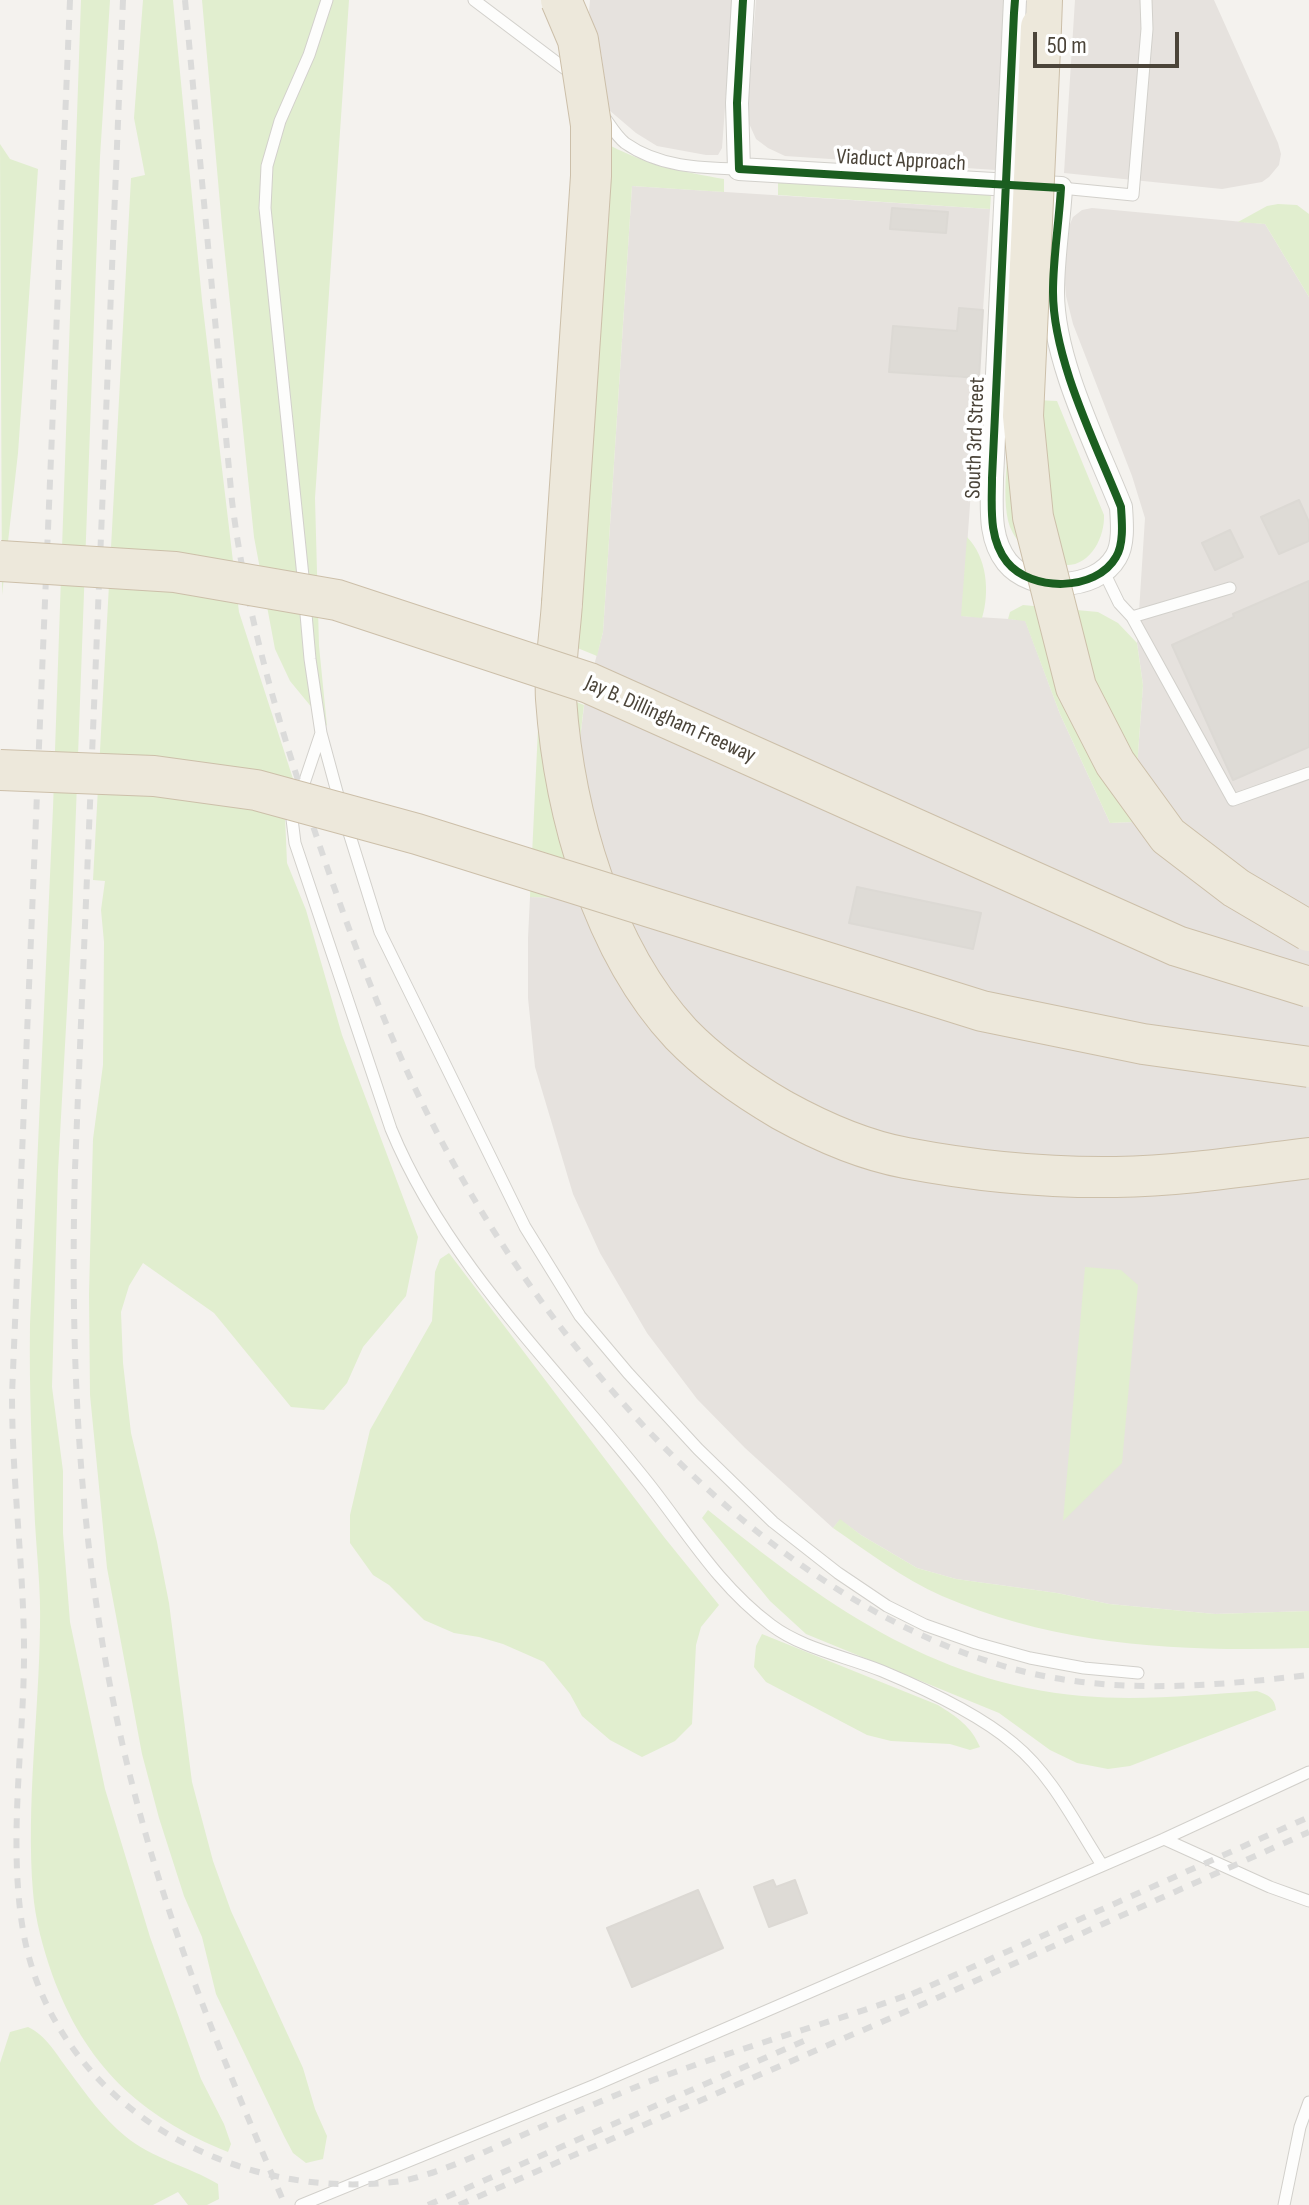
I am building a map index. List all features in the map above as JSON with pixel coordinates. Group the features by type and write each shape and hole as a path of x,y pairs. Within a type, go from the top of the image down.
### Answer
{"highway":[{"path":"561,0 578,40 591,125 591,176 555,697 567,782 579,834 612,931 644,986 682,1034 746,1089 819,1130 903,1158 1011,1173 1117,1177 1206,1171 1309,1158"},
{"path":"1042,0 1023,416 1033,517 1076,687 1115,763 1168,836 1236,888 1309,931"},
{"name":"Jay B. Dillingham Freeway","path":"0,561 175,572 337,600 589,683 1177,946 1309,987"},
{"path":"0,770 154,776 256,790 417,834 982,1011 1143,1044 1309,1067"}],"street":[{"path":"739,169 737,103 743,0"},
{"name":"South 3rd Street","path":"1015,0 991,522 1007,562 1025,577 1070,584 1088,579 1103,570"},
{"name":"Viaduct Approach","path":"739,169 1061,188"},
{"path":"1061,188 1053,294 1059,339 1068,371 1121,507 1122,531 1117,556 1103,570"}],"lane":[{"path":"327,0 309,55 280,121 267,166 265,208 310,659 321,733 353,851 380,932 525,1227 580,1316 698,1449 773,1522 838,1573 887,1606 925,1625 1017,1655 1084,1668 1138,1673"},
{"path":"474,0 568,69 623,142 654,159 687,167 739,169"},
{"name":"Viaduct Approach","path":"1061,188 1133,195 1147,29 1146,0"},
{"path":"1103,570 1233,800 1309,773"},
{"path":"1132,617 1230,588"},
{"path":"321,733 292,819 295,843 391,1129 408,1169 457,1248 725,1584 773,1626 792,1637 882,1671 931,1694 969,1714 1014,1744 1046,1778 1102,1865"},
{"path":"301,2205 580,2091 1164,1839 1309,1772"},
{"path":"1164,1839 1270,1887 1309,1901"},
{"path":"1284,2205 1300,2127 1309,2102"}],"shaded area":[{"path":"590,0 733,0 722,148 718,155 657,146 609,110 601,53 589,12"},
{"path":"756,0 1007,0 996,170 785,156 768,148 756,139 747,119"},
{"path":"1075,0 1214,0 1278,143 1281,154 1279,165 1269,177 1262,182 1222,189 1064,173"},
{"path":"632,186 990,209 983,310 959,308 957,331 893,326 889,372 979,379 962,616 1025,620 1060,714 1110,823 1133,822 1143,685 1137,643 1145,518 1132,476 1073,324 1064,274 1067,231 1073,217 1082,210 1092,208 1265,224 1309,297 1309,1611 1215,1614 1109,1604 1057,1593 956,1579 917,1568 840,1520 833,1528 745,1448 697,1399 647,1333 600,1253 573,1194 535,1067 528,998 528,938 530,897 582,898 580,739 585,699 603,632"}],"green space":[{"path":"81,0 110,0 100,157 72,919 58,1171 52,1387 63,1471 63,1533 70,1622 105,1789 150,1937 201,2079 231,2144 228,2152 196,2138 142,2104 99,2061 65,2006 52,1974 40,1933 33,1892 31,1826 40,1613 30,1324 53,808"},
{"path":"143,0 173,0 202,300 239,612 296,788 285,816 287,863 306,910 342,1035 418,1237 406,1296 363,1347 347,1383 324,1410 291,1407 214,1313 143,1263 129,1286 121,1312 131,1433 169,1603 192,1782 213,1861 231,1911 303,2068 327,2136 323,2159 306,2163 293,2153 216,1994 202,1937 184,1896 159,1818 142,1754 107,1568 90,1395 93,1139 103,1065 104,942 101,910 105,881 93,880 131,178 145,175 134,118"},
{"path":"202,0 349,0 315,498 319,646 327,726 290,681 275,649 254,537"},
{"path":"0,144 10,159 38,169 18,453 2,595"},
{"path":"611,146 666,167 724,179 724,192 632,186 603,632 597,656 575,647"},
{"path":"778,181 991,195 990,209 778,195"},
{"path":"1297,205 1309,214 1309,297 1265,224 1238,222 1267,206"},
{"path":"1014,399 1057,401 1104,515 1099,541 1081,562 1063,565 1052,561 1022,544 1010,527 1006,482"},
{"path":"967,537 979,554 985,575 986,597 982,618 961,616"},
{"path":"1023,605 1098,612 1118,623 1137,643 1143,685 1133,822 1110,823 1060,714 1025,621 1008,619 1010,612"},
{"path":"540,687 584,705 580,739 582,898 530,897"},
{"path":"449,1253 719,1605 701,1627 696,1645 692,1724 675,1741 642,1757 610,1740 582,1716 570,1694 544,1662 503,1644 454,1633 424,1620 389,1585 373,1575 350,1543 350,1515 370,1430 432,1321 435,1272 440,1259"},
{"path":"1085,1267 1121,1270 1138,1285 1122,1463 1063,1521"},
{"path":"708,1510 836,1605 927,1655 976,1674 1027,1688 1082,1696 1170,1697 1257,1691 1270,1698 1276,1710 1130,1766 1108,1769 1077,1763 1050,1750 999,1713 806,1634 770,1601 702,1518"},
{"path":"840,1519 917,1568 956,1579 1057,1593 1109,1604 1215,1614 1309,1611 1309,1648 1169,1647 1122,1643 1031,1626 986,1613 913,1581 833,1528"},
{"path":"762,1634 938,1705 963,1723 980,1747 970,1750 950,1744 891,1741 867,1735 766,1682 754,1667 756,1646"},
{"path":"28,2027 46,2040 117,2129 147,2151 218,2184 219,2199 207,2205 188,2205 178,2192 153,2205 0,2205 0,2063 10,2032"}],"building":[{"path":"892,208 948,212 946,233 890,229"},
{"path":"959,308 983,310 979,378 889,372 893,326 957,331"},
{"path":"1299,500 1309,522 1309,541 1279,554 1261,517"},
{"path":"1230,530 1243,557 1215,570 1202,543"},
{"path":"1309,581 1309,747 1233,780 1172,645"},
{"path":"857,887 981,913 973,949 849,923"},
{"path":"773,1880 776,1887 795,1880 807,1913 769,1927 754,1887"},
{"path":"698,1890 723,1948 632,1987 607,1928"}],"railway":[{"path":"70,0 12,1395 24,1644 17,1819 18,1889 22,1924 39,1987 68,2042 108,2089 157,2128 213,2157 274,2176 337,2184 402,2181 429,2174 648,2082 922,1990"},
{"path":"123,0 75,1169 74,1334 84,1498 105,1660 142,1821 189,1967 285,2205"},
{"path":"185,0 232,501 246,585 265,667 314,829 375,996 429,1118 497,1236 551,1315 613,1391 680,1463 753,1528 831,1585 914,1631 1000,1665 1076,1681 1115,1685 1193,1685 1309,1675"},
{"path":"912,1994 1309,1817"},
{"path":"459,2205 937,1998 1309,1832"},
{"path":"428,2205 806,2040"}],"cycle path":[{"path":"743,0 737,103 739,169 1061,188 1053,279 1055,318 1068,373 1121,507 1122,526 1119,552 1107,568 1094,577 1063,584 1031,579 1018,572 1001,553 992,522 992,478 1014,13 1015,0"}]}
